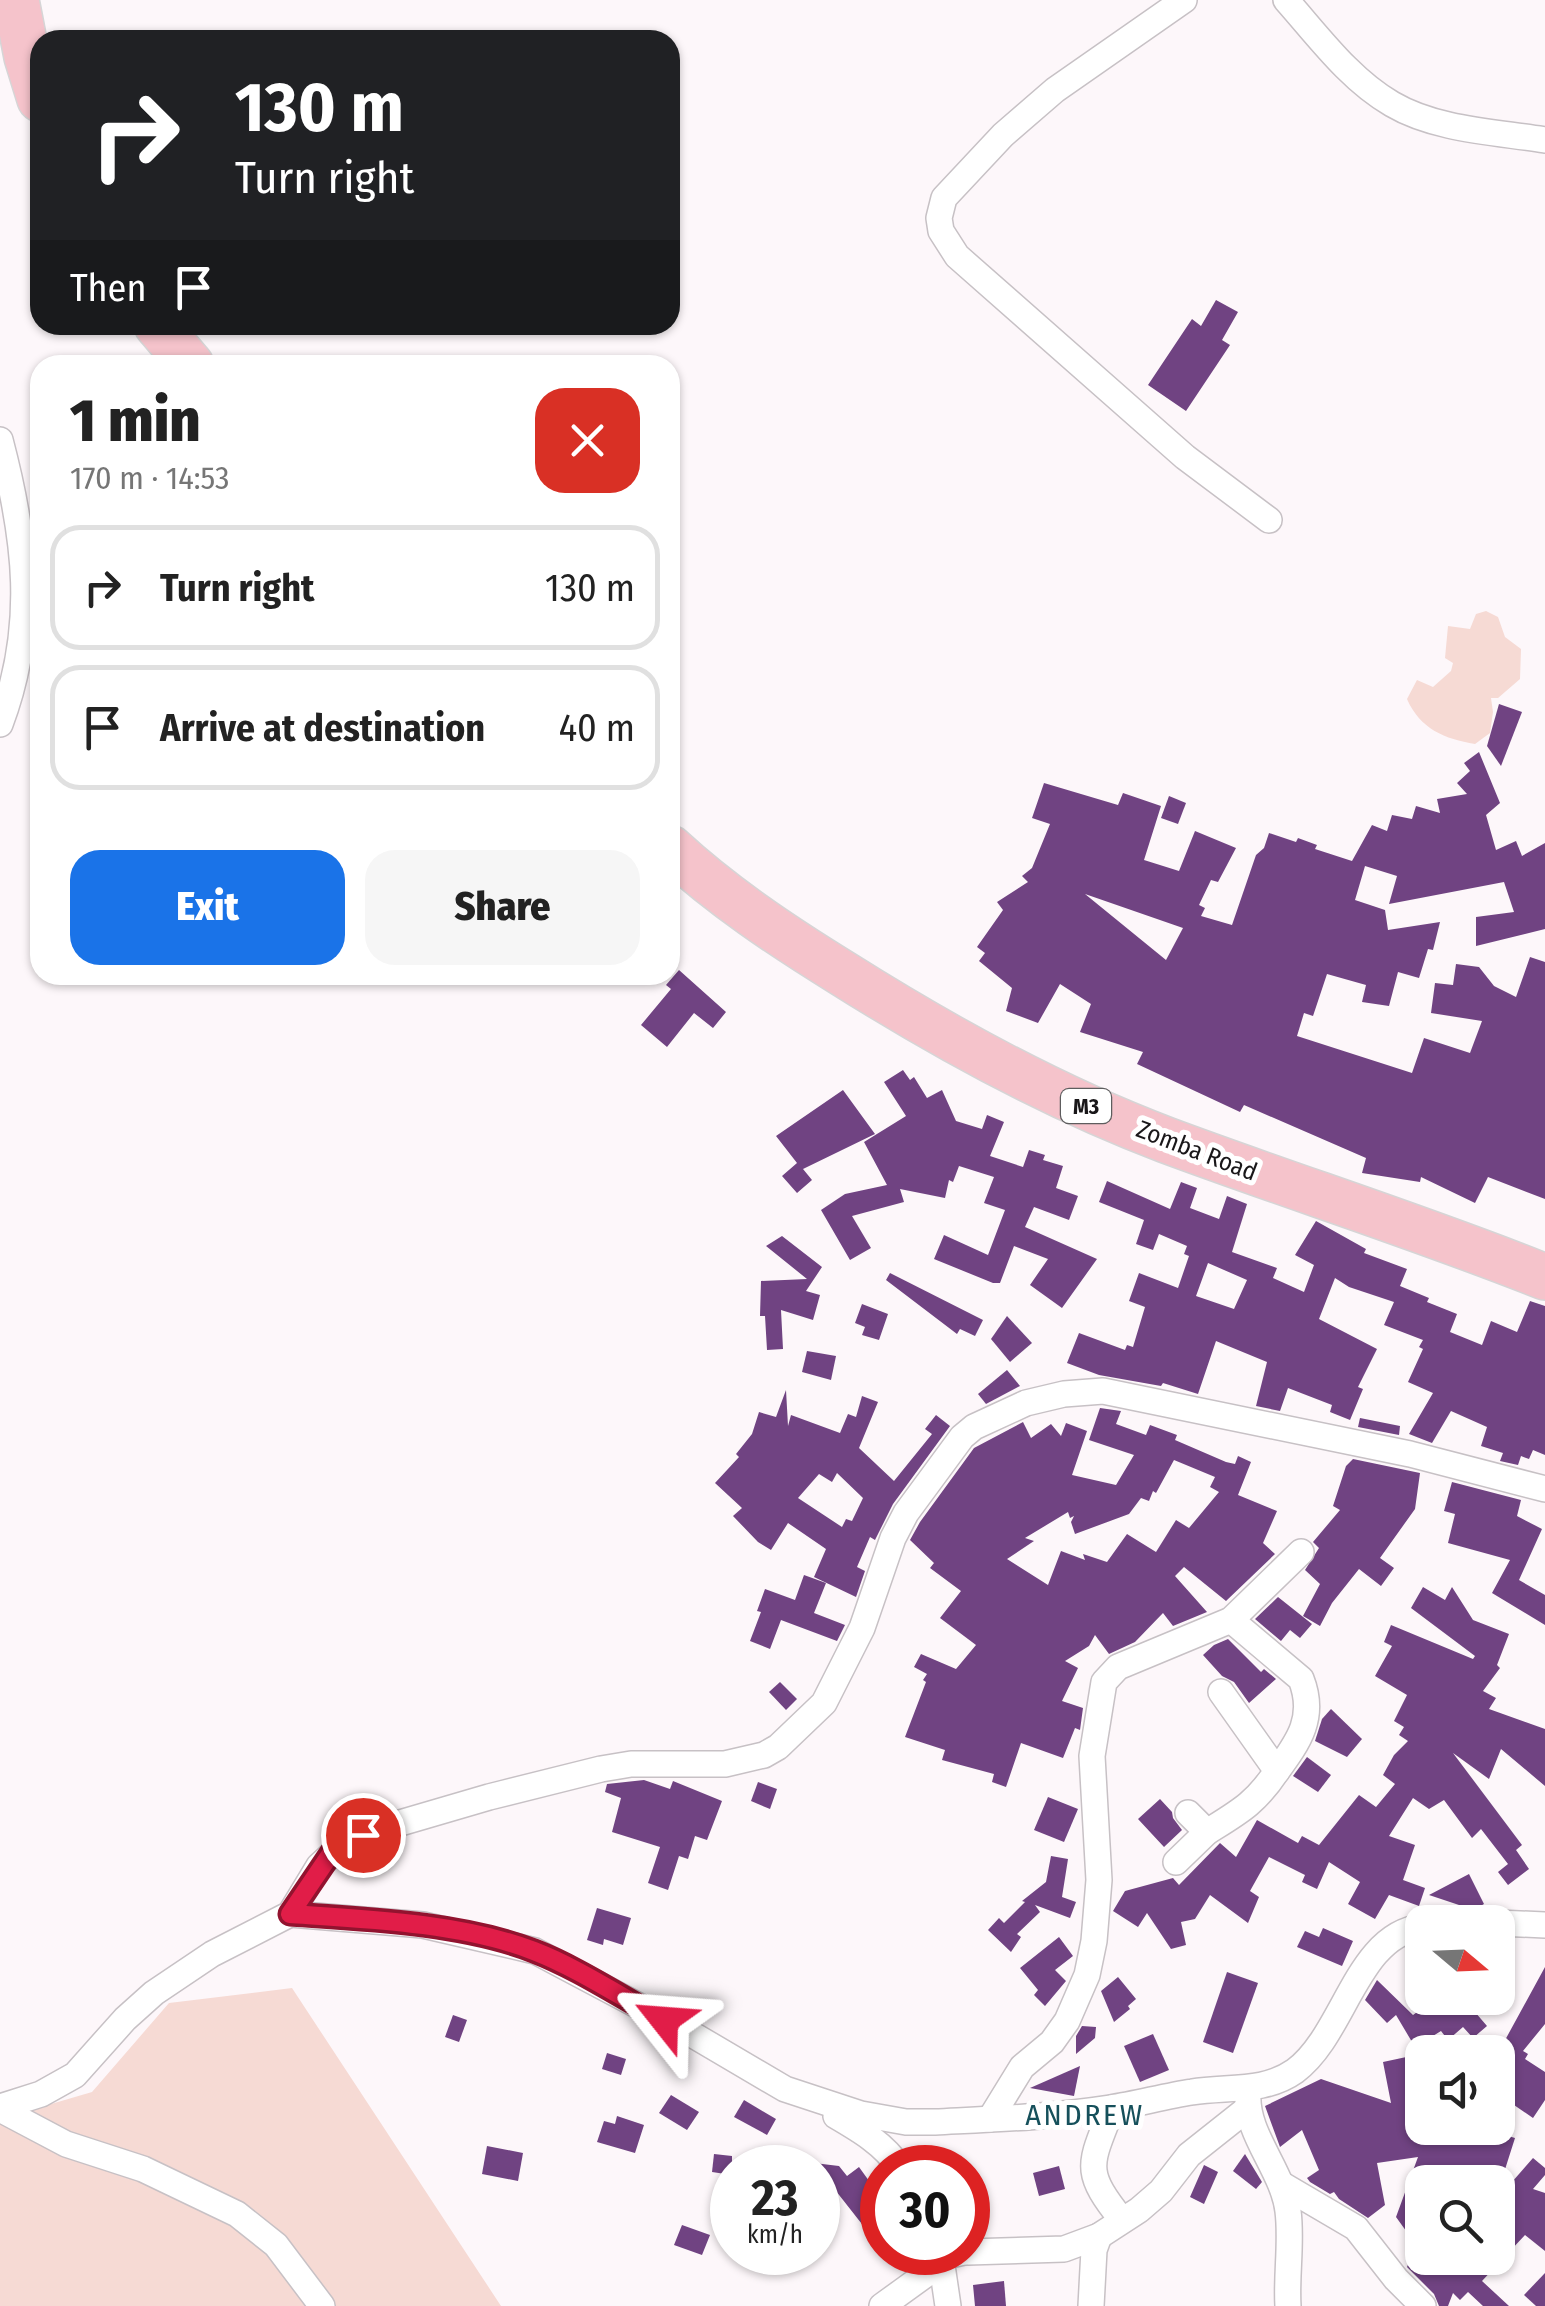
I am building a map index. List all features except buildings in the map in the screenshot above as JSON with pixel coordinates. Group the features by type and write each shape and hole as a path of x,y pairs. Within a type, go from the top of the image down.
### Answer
{"highway":[{"path":"16,0 30,67"},
{"path":"166,335 183,355"},
{"name":"Zomba Road","path":"680,857 808,952 1010,1071 1164,1139 1545,1276"}],"street":[{"path":"1184,0 1055,90 1003,135 944,198 938,218 956,256 1185,457 1269,520"},
{"path":"1286,0 1334,53 1390,103 1414,115 1545,140"},
{"path":"0,440 16,512 26,596 18,666 0,724"},
{"path":"0,2108 40,2094 76,2075 125,2019 154,1993 212,1954 290,1914 332,1852 363,1835 601,1769 631,1764 725,1764 764,1755 778,1747 814,1715 840,1675 862,1628 894,1538 917,1496 968,1432 1026,1404 1064,1394 1104,1392 1410,1454 1545,1489"},
{"path":"990,2119 1022,2067 1060,2032 1087,1975 1099,1880 1092,1756 1104,1682 1118,1667 1230,1620 1301,1552"},
{"path":"1176,1862 1207,1832 1244,1811 1305,1730 1307,1706 1301,1679 1230,1620"},
{"path":"1222,1692 1277,1771"},
{"path":"1188,1812 1207,1832"},
{"path":"290,1914 424,1925 535,1951 785,2089 860,2114 906,2122 990,2119 1112,2108 1198,2090 1248,2099"},
{"path":"1515,1924 1545,1925"},
{"path":"990,2252 1064,2249 1099,2236 1161,2190 1188,2154 1248,2099 1294,2071 1312,2054 1386,1942 1405,1930"},
{"path":"807,2098 880,2145"},
{"path":"1248,2099 1288,2211 1288,2306"},
{"path":"0,2108 66,2144 143,2170 237,2214 276,2245 322,2306"},
{"path":"1112,2108 1092,2159 1093,2176 1098,2190 1122,2220"},
{"path":"1281,2184 1356,2228 1396,2280 1422,2306"},
{"path":"1091,2306 1094,2250 1099,2236"},
{"path":"882,2306 924,2275"},
{"path":"948,2306 951,2275"}],"shaded area":[{"path":"1486,611 1498,617 1505,637 1521,649 1520,679 1498,698 1491,698 1490,733 1475,744 1435,731 1419,718 1407,699 1417,680 1433,687 1451,671 1453,663 1445,658 1448,626 1470,629 1476,614"},
{"path":"292,1988 501,2306 0,2306 0,2119 92,2092 169,2003"}],"district":[{"name":"ANDREW","path":"1085,2115"}],"route":[{"path":"363,1835 332,1852 290,1914 424,1925 507,1943 535,1951 664,2020"}]}
